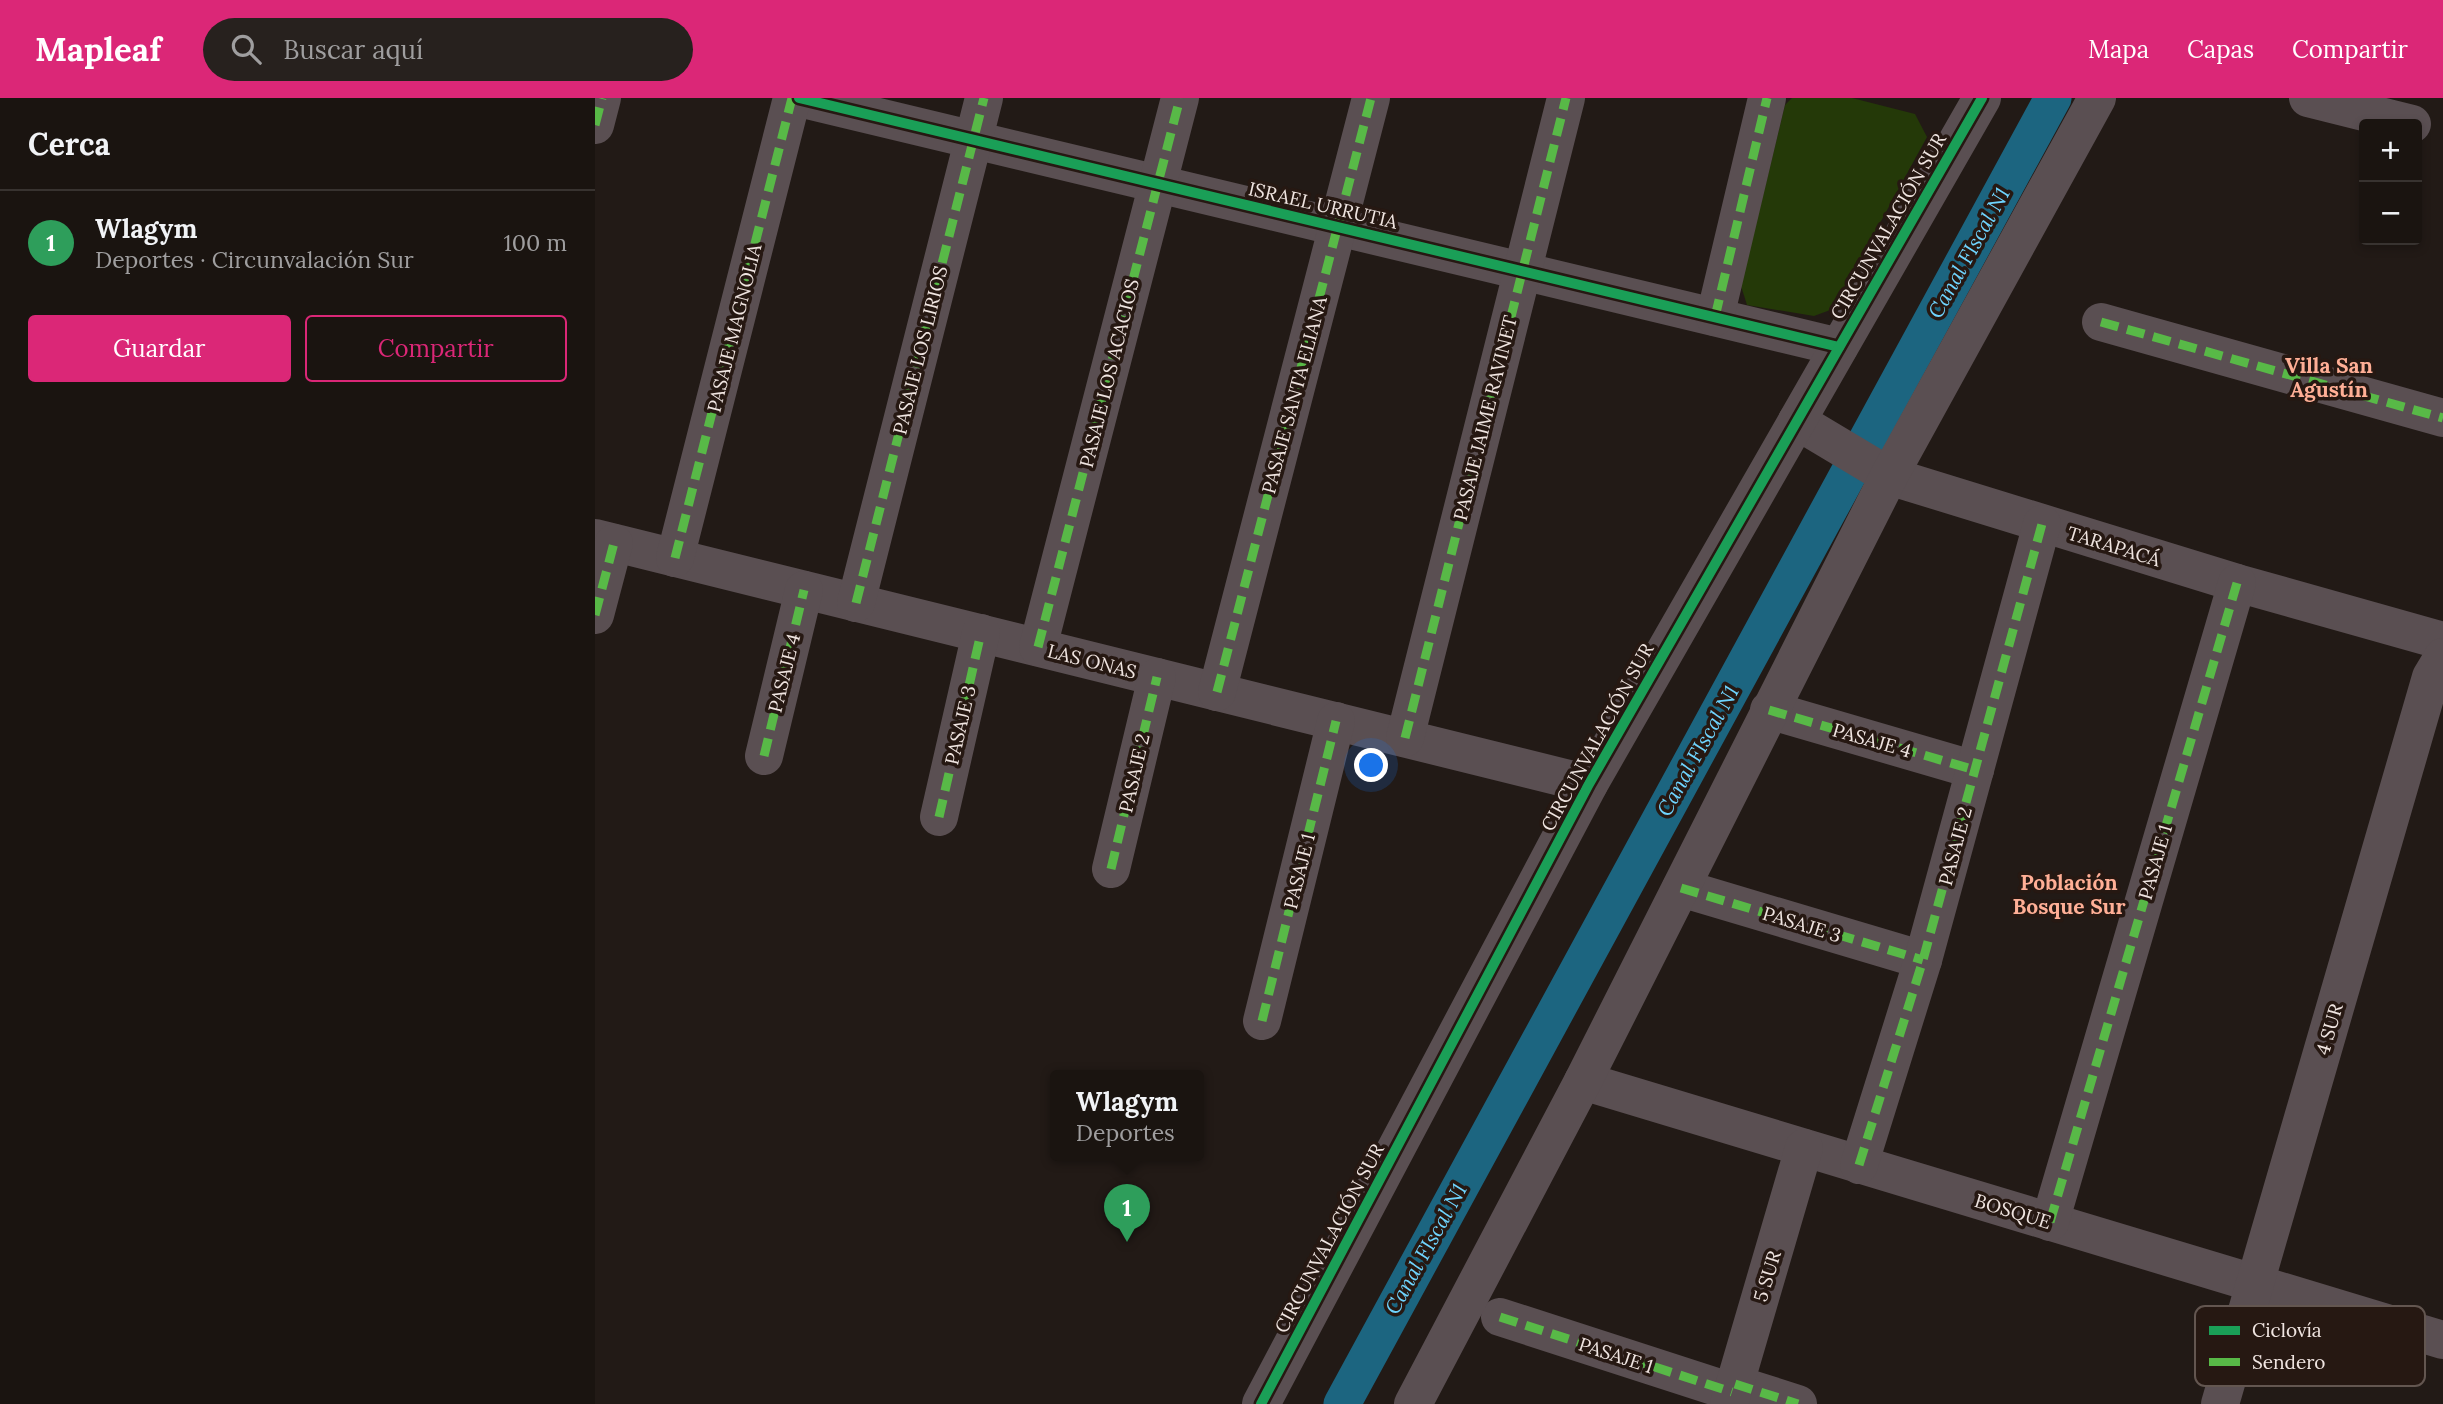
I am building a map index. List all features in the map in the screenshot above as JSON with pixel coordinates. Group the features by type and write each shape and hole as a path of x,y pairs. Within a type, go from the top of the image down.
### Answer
{"street":[{"path":"595,125 602,98"},
{"name":"PASAJE MAGNOLIA","path":"675,558 793,98"},
{"name":"ISRAEL URRUTIA","path":"799,98 1839,347"},
{"name":"PASAJE LOS LIRIOS","path":"856,603 984,98"},
{"name":"PASAJE LOS ACACIOS","path":"1038,647 1180,98"},
{"name":"PASAJE SANTA ELIANA","path":"1217,692 1371,98"},
{"name":"PASAJE JAIME RAVINET","path":"1405,738 1566,98"},
{"path":"1715,317 1767,98"},
{"path":"1413,1404 1583,1082 1681,888 1769,710 1880,470 2097,98"},
{"path":"2308,98 2391,119"},
{"name":"CIRCUNVALACIÓN SUR","path":"1261,1404 1589,783 1804,425 1839,347 1974,99"},
{"path":"2422,127 2443,132"},
{"path":"2101,322 2443,418"},
{"name":"TARAPACÁ","path":"1804,425 1880,470 2042,524 2443,641"},
{"name":"PASAJE 2","path":"1859,1165 1923,960 2042,524"},
{"path":"595,615 605,540"},
{"name":"LAS ONAS","path":"605,540 1589,783"},
{"name":"PASAJE 1","path":"2050,1222 2237,583"},
{"name":"PASAJE 4","path":"764,756 804,590"},
{"name":"PASAJE 3","path":"939,817 981,633"},
{"name":"4 SUR","path":"2249,1306 2431,677 2443,657"},
{"name":"PASAJE 2","path":"1111,869 1157,677"},
{"name":"PASAJE 4","path":"1769,710 1975,770"},
{"name":"PASAJE 1","path":"1262,1021 1336,721"},
{"name":"PASAJE 3","path":"1681,888 1923,960"},
{"name":"BOSQUE","path":"1583,1082 2329,1306"},
{"name":"5 SUR","path":"1732,1393 1804,1148"},
{"name":"PASAJE 1","path":"1500,1317 1732,1393 1798,1404"},
{"name":"BOSQUE","path":"2425,1335 2443,1340"},
{"name":"4 SUR","path":"2220,1404 2225,1386"}],"green space":[{"path":"1792,98 1852,98 1915,114 1927,137 1833,309 1814,316 1747,305 1741,286 1785,105"}],"waterway":[{"name":"Canal FIscal N1","path":"1342,1404 2053,98"}],"marked path":[{"path":"595,125 602,98"},
{"path":"675,558 792,98"},
{"path":"856,603 984,98"},
{"path":"1038,647 1180,98"},
{"path":"1217,692 1371,98"},
{"path":"1405,738 1566,98"},
{"path":"1715,317 1767,98"},
{"path":"2101,322 2443,418"},
{"path":"1859,1165 1923,960 2042,524"},
{"path":"595,615 614,543"},
{"path":"2050,1222 2237,583"},
{"path":"764,756 804,590"},
{"path":"939,817 981,633"},
{"path":"1111,869 1157,677"},
{"path":"1769,710 1975,770"},
{"path":"1262,1021 1336,721"},
{"path":"1681,888 1923,960"},
{"path":"1500,1317 1732,1392"},
{"path":"1735,1384 1798,1404"}],"cycle path":[{"path":"799,98 1839,347"},
{"path":"1261,1404 1589,784 1982,98"}],"place":[{"name":"Wlagym","path":"1127,1242"}],"district":[{"name":"Villa San Agustín","path":"2329,378"},
{"name":"Población Bosque Sur","path":"2069,895"}]}
